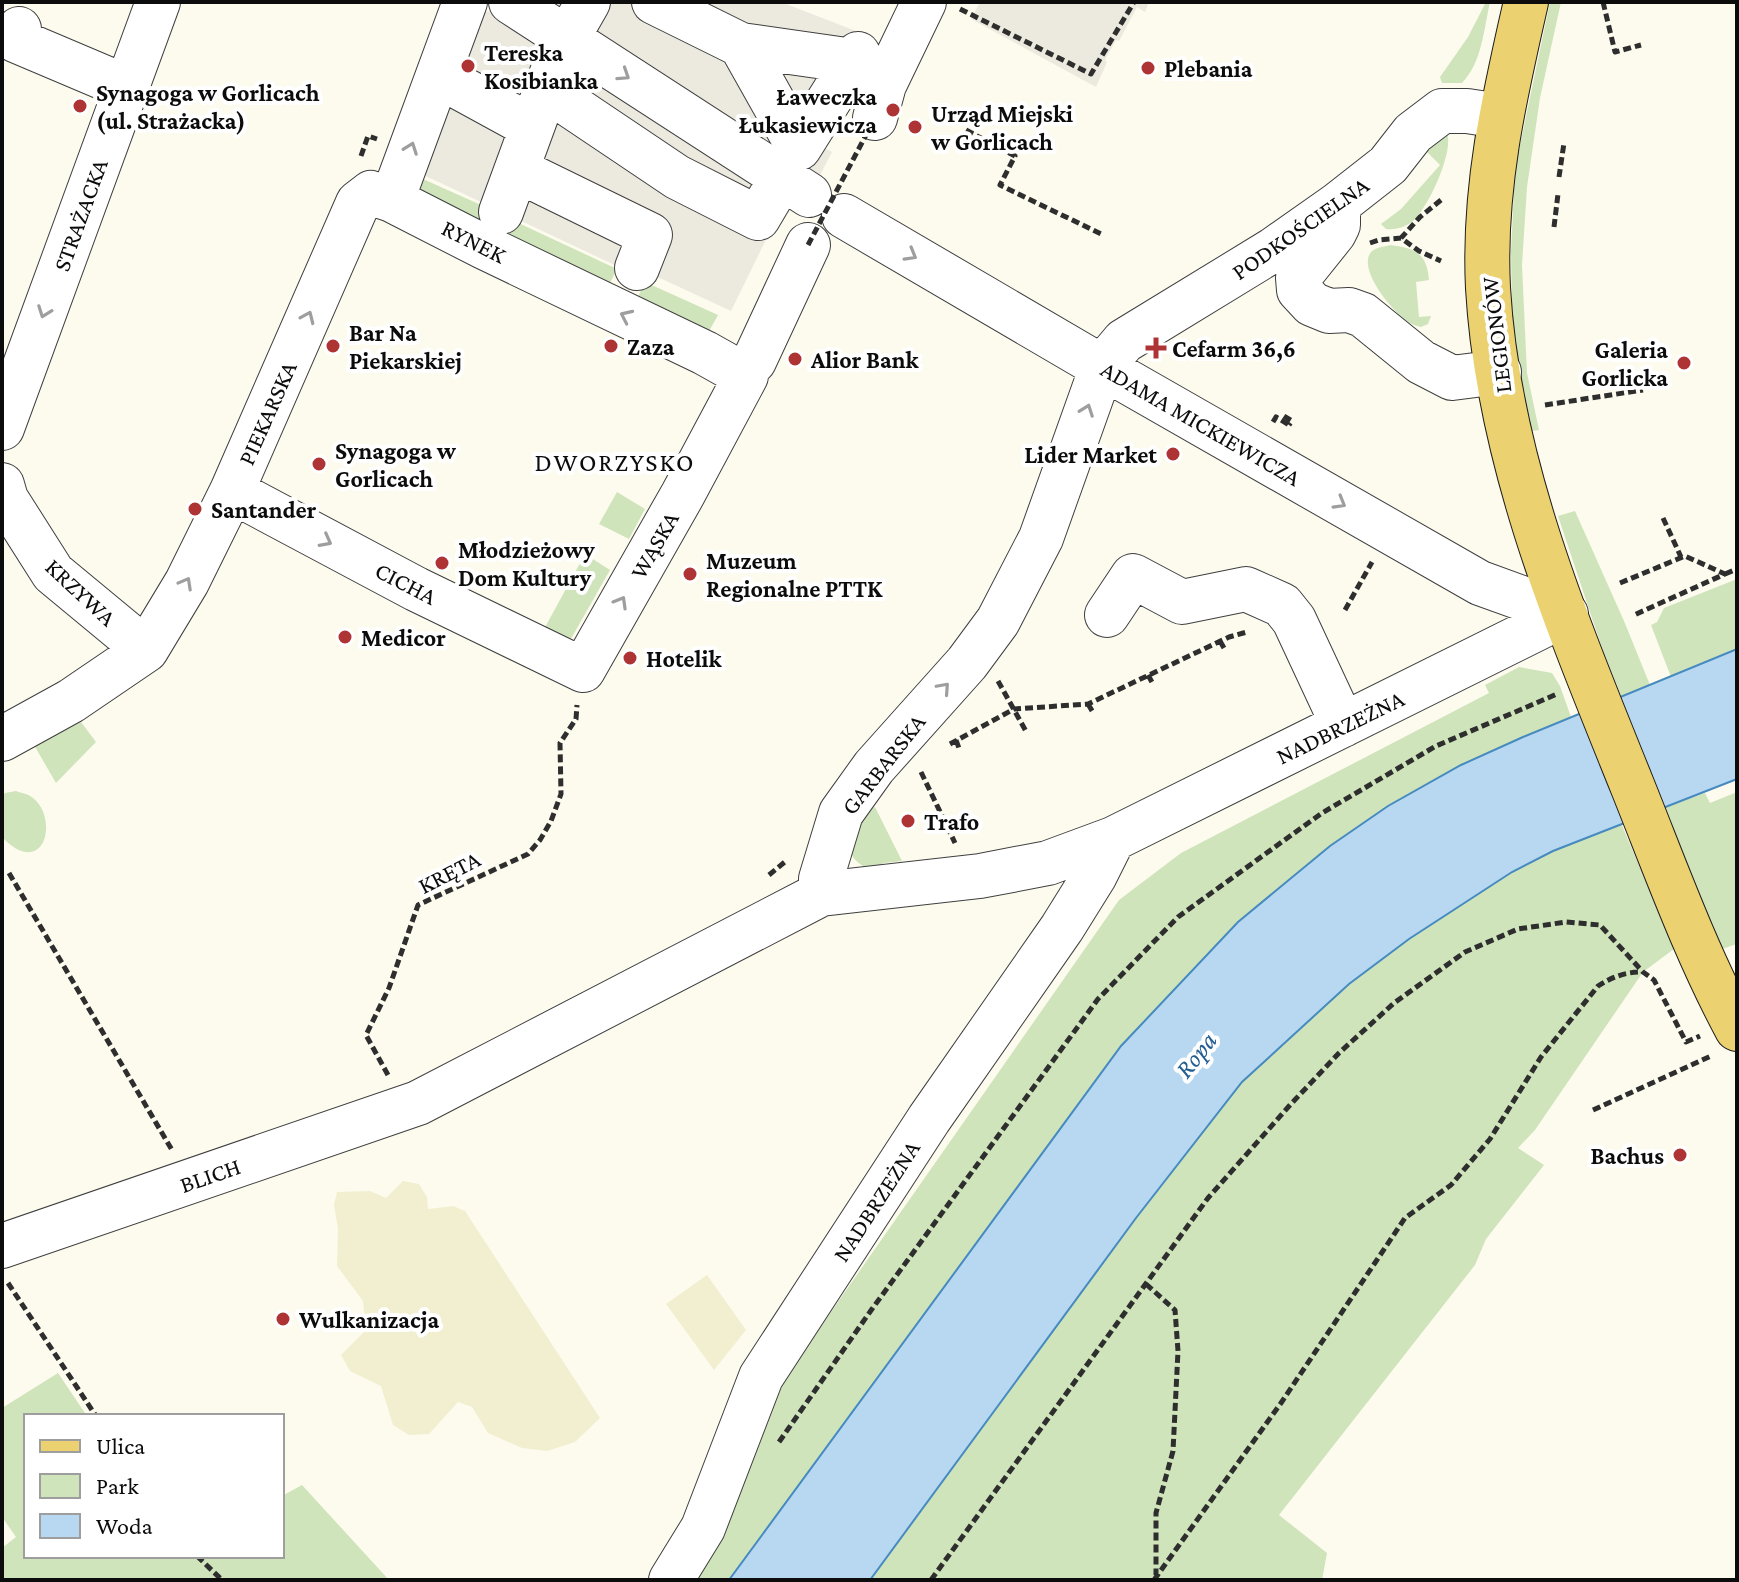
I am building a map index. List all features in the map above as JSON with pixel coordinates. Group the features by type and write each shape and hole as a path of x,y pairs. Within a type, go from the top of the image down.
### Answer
{"main road":[{"name":"LEGIONÓW","path":"1526,2 1500,116 1488,235 1488,289 1509,432 1525,497 1566,614 1575,675 1701,956 1723,1028"}],"street":[{"name":"STRAŻACKA","path":"2,428 158,2"},
{"path":"392,200 465,2"},
{"path":"511,2 578,20 800,183"},
{"path":"446,80 539,108 758,218 800,183 855,58 741,45 657,3"},
{"path":"875,118 884,85 924,5"},
{"path":"501,212 560,51 578,20"},
{"path":"25,38 126,87"},
{"path":"741,45 800,183"},
{"name":"PODKOŚCIELNA","path":"1102,367 1124,341 1273,250 1337,205 1388,165 1413,133 1442,111 1500,116"},
{"path":"517,170 643,251 677,177"},
{"name":"ADAMA MICKIEWICZA","path":"800,183 1102,367 1480,583 1566,614"},
{"name":"PIEKARSKA","path":"146,650 187,582 232,491 358,203 371,193 392,200"},
{"name":"RYNEK","path":"392,200 705,353 750,368"},
{"path":"1337,205 1338,225 1334,233 1298,278 1299,290 1312,304 1329,311 1349,310 1363,315 1421,362 1452,378 1499,372"},
{"path":"750,368 808,245"},
{"name":"GARBARSKA","path":"821,894 821,879 841,813 874,767 967,663 998,621 1041,538 1102,367"},
{"name":"WĄSKA","path":"583,670 750,368"},
{"name":"KRZYWA","path":"2,485 6,499 53,573 146,650"},
{"name":"CICHA","path":"232,491 404,583 583,670"},
{"path":"1107,615 1133,576 1182,602 1246,589 1282,605 1294,620 1343,725"},
{"name":"NADBRZEŻNA","path":"821,894 980,876 1048,863 1113,839 1566,614"},
{"path":"2,739 71,701 146,650"},
{"name":"NADBRZEŻNA","path":"671,1580 703,1528 761,1377 929,1119 1062,928 1113,839"},
{"path":"418,1103 821,894"},
{"name":"BLICH","path":"2,1246 418,1103"}],"path":[{"path":"924,5 1091,74 1134,2"},
{"path":"1603,2 1615,52 1641,45"},
{"path":"808,245 875,118"},
{"path":"966,130 1015,156 1000,185 1101,234"},
{"path":"361,156 368,136 374,138"},
{"path":"1559,177 1564,143"},
{"path":"1554,227 1558,194"},
{"path":"1441,200 1401,238 1441,261"},
{"path":"1545,405 1643,390"},
{"path":"1284,416 1292,421 1289,425"},
{"path":"1663,518 1681,557"},
{"path":"1620,583 1685,556 1725,574"},
{"path":"1345,610 1375,561"},
{"path":"1634,615 1737,569"},
{"path":"943,747 1014,709 1088,704 1229,637 1294,620"},
{"path":"1220,641 1224,648"},
{"path":"1148,675 1153,684"},
{"path":"777,1445 1098,999 1178,917 1322,813 1436,746 1546,698 1575,675"},
{"path":"996,677 1027,733"},
{"path":"1088,704 1094,714"},
{"name":"KRĘTA","path":"418,1103 387,1075 366,1035 389,988 418,905 528,854 540,840 561,794 560,743 571,725"},
{"path":"956,740 960,751"},
{"path":"916,762 956,846"},
{"path":"765,878 790,858"},
{"path":"9,873 168,1142"},
{"path":"931,1580 1208,1198 1339,1053 1394,1003 1465,952 1518,929 1566,922 1600,925 1654,980 1686,1042 1723,1028"},
{"path":"1155,1578 1281,1403 1405,1218 1451,1185 1490,1139 1541,1057 1598,986 1629,972 1643,972"},
{"path":"1593,1110 1723,1028"},
{"path":"2,1274 95,1414"},
{"path":"1146,1284 1175,1310 1178,1351 1173,1451 1156,1513 1155,1578"},
{"path":"199,1558 222,1580"}],"shaded area":[{"path":"542,2 781,2 861,33 817,144 832,152 817,181"},
{"path":"980,2 1149,2 1145,12 1137,7 1119,41 1116,40 1096,87 971,19"},
{"path":"498,11 786,199 731,311 649,273 621,268 413,170 483,13"},
{"path":"403,1181 419,1184 427,1197 428,1209 453,1206 465,1211 600,1418 575,1442 547,1451 522,1448 488,1433 472,1407 458,1402 429,1434 409,1435 393,1425 381,1386 350,1371 341,1355 366,1330 363,1301 337,1266 338,1229 334,1205 337,1192 370,1191 386,1198"},
{"path":"707,1275 746,1330 714,1370 666,1304"}],"green space":[{"path":"1486,2 1490,2 1474,66 1462,83 1442,83 1440,77 1468,37"},
{"path":"1550,2 1561,2 1540,98 1527,187 1522,265 1527,373 1539,430 1532,431 1519,378 1512,306 1511,252 1515,169"},
{"path":"1447,133 1444,165 1427,202 1409,224 1386,229 1381,224 1401,209 1440,165 1424,149"},
{"path":"423,179 490,209 482,224 416,192"},
{"path":"512,220 617,269 609,285 503,236"},
{"path":"1390,245 1413,250 1426,264 1429,280 1416,282 1419,317 1431,316 1428,324 1421,327 1403,318 1386,301 1372,279 1368,259 1372,251"},
{"path":"645,282 718,315 708,333 637,299"},
{"path":"617,492 645,509 629,539 599,524"},
{"path":"1575,511 1650,685 1621,697 1558,516"},
{"path":"585,554 610,570 568,644 543,631"},
{"path":"1737,579 1737,649 1671,677 1651,625 1657,622 1664,608"},
{"path":"1519,667 1552,673 1571,717 1461,765 1388,806 1330,846 1238,922 1121,1046 729,1580 683,1580 777,1389 1119,900 1181,853 1489,693 1485,685"},
{"path":"81,722 96,742 56,783 34,745"},
{"path":"16,791 33,798 45,816 45,837 35,851 15,848 2,835 2,797 5,793"},
{"path":"1737,792 1737,944 1722,949 1644,815 1705,793 1710,803"},
{"path":"875,807 902,861 883,863 883,870 864,866 850,853 849,831 867,809"},
{"path":"1621,823 1674,949 1643,972 1535,1130 1518,1148 1544,1165 1486,1239 1475,1265 1279,1515 1327,1553 1322,1580 870,1580 1136,1218 1242,1082 1349,984 1409,939 1512,872"},
{"path":"58,1373 86,1414 24,1414 24,1558 284,1558 284,1495 302,1485 389,1580 2,1580 2,1548 16,1537 2,1517 2,1408"}],"water":[{"name":"Ropa","path":"1737,649 1737,779 1553,851 1512,872 1409,939 1349,984 1242,1082 1136,1218 870,1580 729,1580 1121,1046 1238,922 1330,846 1388,806 1461,765"}],"place":[{"name":"Tereska Kosibianka","path":"468,66"},
{"name":"Plebania","path":"1148,68"},
{"name":"Synagoga w Gorlicach (ul. Strażacka)","path":"80,106"},
{"name":"Ławeczka Łukasiewicza","path":"893,110"},
{"name":"Urząd Miejski w Gorlicach","path":"915,127"},
{"name":"Bar Na Piekarskiej","path":"333,346"},
{"name":"Zaza","path":"611,346"},
{"name":"Cefarm 36,6","path":"1156,348"},
{"name":"Alior Bank","path":"795,359"},
{"name":"Galeria Gorlicka","path":"1684,363"},
{"name":"Lider Market","path":"1173,454"},
{"name":"Synagoga w Gorlicach","path":"319,464"},
{"name":"Santander","path":"195,509"},
{"name":"Młodzieżowy Dom Kultury","path":"442,563"},
{"name":"Muzeum Regionalne PTTK","path":"690,574"},
{"name":"Medicor","path":"345,637"},
{"name":"Hotelik","path":"630,658"},
{"name":"Trafo","path":"908,821"},
{"name":"Bachus","path":"1680,1155"},
{"name":"Wulkanizacja","path":"283,1319"}],"district":[{"name":"DWORZYSKO","path":"615,462"}]}
